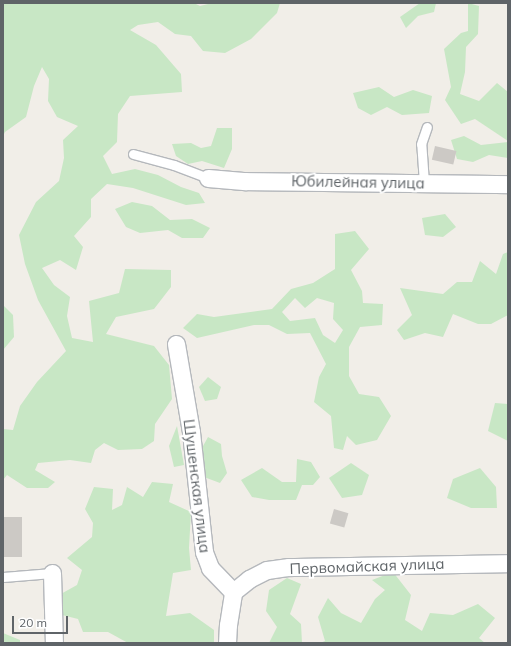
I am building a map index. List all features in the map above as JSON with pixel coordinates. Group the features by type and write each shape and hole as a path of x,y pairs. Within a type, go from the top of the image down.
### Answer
{"street":[{"name":"Юбилейная улица","path":"208,178 246,181 508,184"},
{"name":"Шушенская улица","path":"176,344 191,432 204,552 210,568 233,592"},
{"name":"Первомайская улица","path":"233,592 249,579 267,570 289,567 508,563"},
{"path":"52,573 54,643"},
{"path":"227,643 233,592"}],"lane":[{"path":"424,183 421,144 427,128"},
{"path":"133,154 174,165 208,178"},
{"path":"3,576 52,573"}],"green space":[{"path":"3,3 194,3 200,6 212,3 280,3 277,13 251,39 225,53 203,51 191,36 175,34 158,22 138,25 130,30 156,45 181,74 182,92 130,96 118,114 117,142 103,156 112,174 135,169 158,175 181,187 199,193 205,203 186,205 133,188 107,184 91,199 91,217 74,236 83,247 76,270 60,260 42,268 54,285 70,297 67,316 72,338 93,342 89,301 119,293 125,269 171,270 171,287 154,309 116,317 106,334 154,346 169,365 172,399 155,424 154,441 142,449 118,450 104,443 95,450 91,463 70,460 38,463 35,470 55,482 48,488 27,488 7,475 3,480 3,429 13,430 20,406 37,382 66,351 38,300 25,264 19,235 36,202 59,181 64,158 63,140 78,126 57,117 48,101 49,79 42,67 34,86 26,117 5,132 3,136"},
{"path":"420,3 436,3 434,12 418,16 406,28 400,17"},
{"path":"468,3 479,6 478,34 466,47 465,72 460,94 479,101 497,83 508,92 508,141 475,119 461,124 445,100 451,87 444,49 461,33 468,31"},
{"path":"379,87 394,97 413,90 432,96 429,113 402,115 387,107 371,115 358,108 353,93"},
{"path":"217,128 232,128 232,149 224,168 202,161 188,164 176,156 172,144 191,143 201,148 211,146"},
{"path":"464,136 481,145 508,142 508,158 489,155 473,162 457,159 451,140"},
{"path":"132,202 152,206 170,220 192,219 210,228 203,238 182,238 168,230 140,233 126,227 115,209"},
{"path":"445,214 456,227 443,237 425,235 422,218"},
{"path":"355,231 369,249 351,270 362,291 363,303 383,304 382,325 360,327 349,347 349,376 359,394 379,397 391,416 377,440 356,445 347,436 343,450 334,448 331,416 314,402 319,377 326,364 310,333 287,334 269,325 254,325 197,338 183,328 197,314 214,317 272,309 291,289 313,283 335,269 335,234","holes":["295,298 305,308 317,298 334,303 333,319 343,330 335,343 323,335 315,318 290,321 282,312"]},
{"path":"508,252 508,315 491,324 478,324 453,314 443,337 425,333 404,340 397,330 412,315 400,288 443,294 457,282 472,282 480,261 496,274 503,254"},
{"path":"3,305 13,315 14,337 3,350"},
{"path":"208,377 221,387 217,399 205,401 199,387"},
{"path":"495,403 508,404 508,441 488,431"},
{"path":"177,426 184,465 174,467 169,446"},
{"path":"208,437 221,444 222,456 227,473 220,483 204,477 197,457"},
{"path":"297,459 311,462 320,477 313,485 302,485 296,500 269,500 252,497 241,480 262,468 282,482 296,482"},
{"path":"351,463 369,475 362,495 342,498 329,478"},
{"path":"480,468 496,487 497,508 471,508 447,498 453,479"},
{"path":"152,482 173,484 169,502 191,512 189,548 191,570 173,573 166,616 190,613 214,630 214,643 128,643 108,632 83,632 78,619 62,615 59,595 77,585 82,570 67,558 92,537 93,523 85,509 94,487 113,489 112,510 122,505 127,487 143,497"},
{"path":"393,572 411,595 405,620 422,631 430,613 453,615 478,604 495,618 479,638 485,643 320,643 325,641 318,617 328,598 341,613 361,623 375,599 385,590 372,580"},
{"path":"287,578 301,584 290,614 301,624 302,643 269,643 277,627 266,611 269,590"},
{"path":"3,633 20,640 20,643 3,643"}],"building":[{"path":"435,146 456,151 453,165 432,160"},
{"path":"334,509 348,513 344,528 330,523"},
{"path":"3,517 22,517 22,557 3,557"}]}
